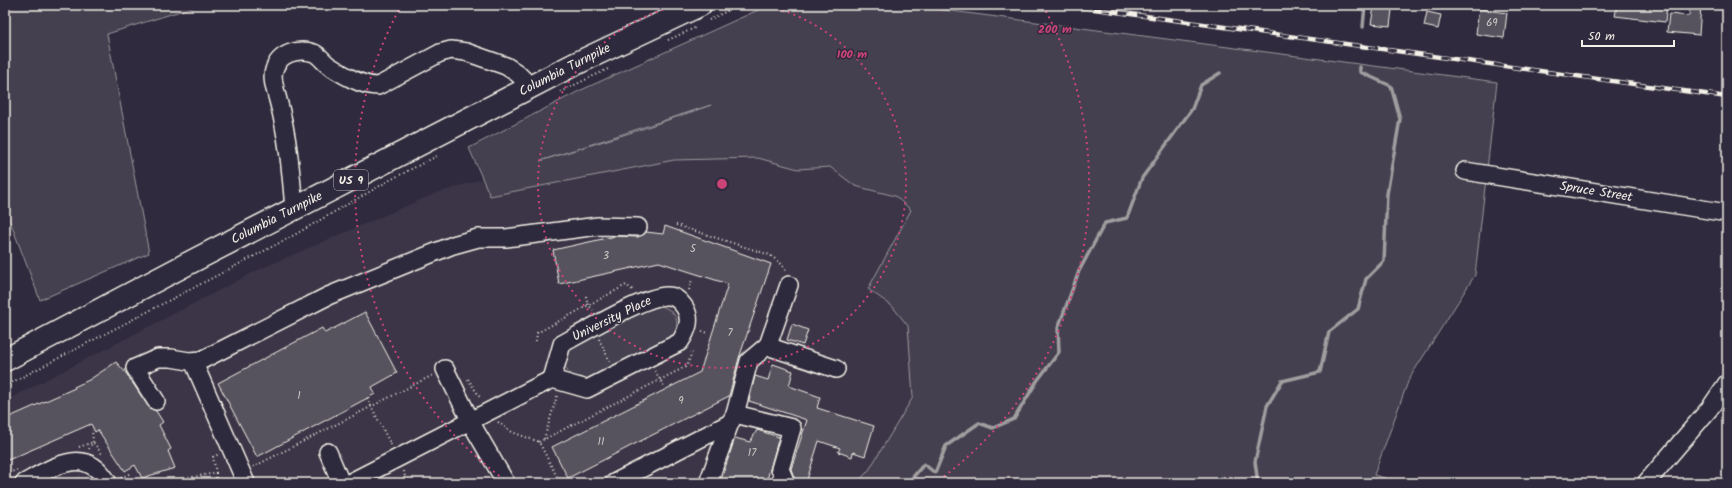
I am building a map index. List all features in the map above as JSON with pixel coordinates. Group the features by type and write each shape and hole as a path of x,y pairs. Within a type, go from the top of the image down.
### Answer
{"main road":[{"name":"Columbia Turnpike","path":"5,360 603,50 700,5"}],"street":[{"path":"294,209 288,145 275,87 273,70 281,58 291,52 303,51 316,54 329,65 356,82 368,86 378,86 440,53 451,50 466,52 506,66 517,73 531,87"},
{"name":"Spruce Street","path":"1465,171 1727,213"},
{"path":"156,401 135,368 158,358 193,361 202,360 328,296 453,245 478,238 506,238 598,226 638,227"},
{"path":"708,483 732,418 749,361 767,346 789,286"},
{"name":"University Place","path":"668,295 679,301 688,315 686,332 680,342 587,389 557,380 562,344 593,327 646,300 668,295"},
{"path":"767,346 836,369"},
{"path":"193,361 243,477"},
{"path":"445,369 471,421 506,483"},
{"path":"349,483 489,411 557,380"},
{"path":"1646,483 1710,408 1727,384"},
{"path":"614,483 732,418 792,428 780,469 786,483"},
{"path":"328,452 341,483"},
{"path":"24,483 53,466 67,462 81,461 99,470 108,483"}],"path":[{"path":"661,44 738,5"},
{"path":"559,93 613,66"},
{"path":"5,386 287,239 390,180 438,156"},
{"path":"676,225 770,255 779,261 785,268 789,286"},
{"path":"688,291 692,280"},
{"path":"536,341 537,333 626,286 639,294"},
{"path":"684,289 692,296"},
{"path":"593,327 612,366"},
{"path":"698,330 708,333"},
{"path":"539,442 688,366 692,352"},
{"path":"243,477 251,468 270,460 445,369"},
{"path":"468,378 493,418 512,432 539,442 560,483"},
{"path":"544,439 557,380"},
{"path":"367,398 398,458 403,469 406,483"},
{"path":"216,483 213,457 217,454 222,454"},
{"path":"157,483 216,473"},
{"path":"5,476 8,483"}],"shaded area":[{"path":"5,5 200,5 107,34 149,253 40,300 5,208"},
{"path":"769,5 905,5 1497,82 1475,275 1409,379 1374,475 1403,483 857,483 869,470 913,397 908,326 892,306 868,289 911,210 895,196 855,186 830,167 798,169 758,158 674,160 490,196 469,148 579,91","holes":["711,105 639,130 540,161"]},
{"path":"753,92 898,94 1027,483 5,483 5,401 260,269 434,194 639,130"},
{"path":"658,305 670,310 676,318 676,328 671,340 587,381 575,377 567,371 565,363 568,350 645,307"}],"building":[{"path":"1617,5 1667,5 1665,22 1615,16"},
{"path":"1690,5 1701,5 1699,35 1667,32 1669,14 1689,16"},
{"path":"1374,7 1392,10 1390,26 1371,24"},
{"path":"1479,9 1507,13 1504,38 1476,34"},
{"path":"1427,12 1441,15 1438,29 1424,26"},
{"path":"665,226 771,264 739,358 729,396 568,478 552,447 700,372 728,284 659,262 559,284 553,250 616,236 638,237 646,232 663,234"},
{"path":"365,312 397,373 372,387 375,394 257,457 218,383 322,328 325,333"},
{"path":"792,324 808,330 803,345 787,340"},
{"path":"116,362 126,373 148,406 156,411 163,422 159,425 171,449 168,451 175,468 142,478 135,465 125,471 98,430 95,432 91,424 8,460 7,457 5,458 5,419 75,388 74,387 89,380"},
{"path":"773,364 793,371 789,386 820,397 817,408 874,426 865,456 853,452 852,457 838,452 840,448 819,441 806,483 796,483 791,469 807,420 749,401 755,376 768,380"},
{"path":"757,430 779,437 766,483 720,483 735,438 750,442"}],"waterway":[{"path":"1363,27 1365,5"},
{"path":"1258,483 1255,462 1267,406 1282,381 1320,372 1329,332 1358,309 1366,279 1384,261 1387,194 1400,119 1391,86 1360,72 1360,67"},
{"path":"908,483 924,464 935,473 946,446 979,423 993,428 1014,419 1037,381 1059,352 1058,328 1079,271 1105,223 1127,218 1142,178 1192,109 1201,85 1220,73"}],"railway":[{"path":"1066,5 1727,97"}]}
